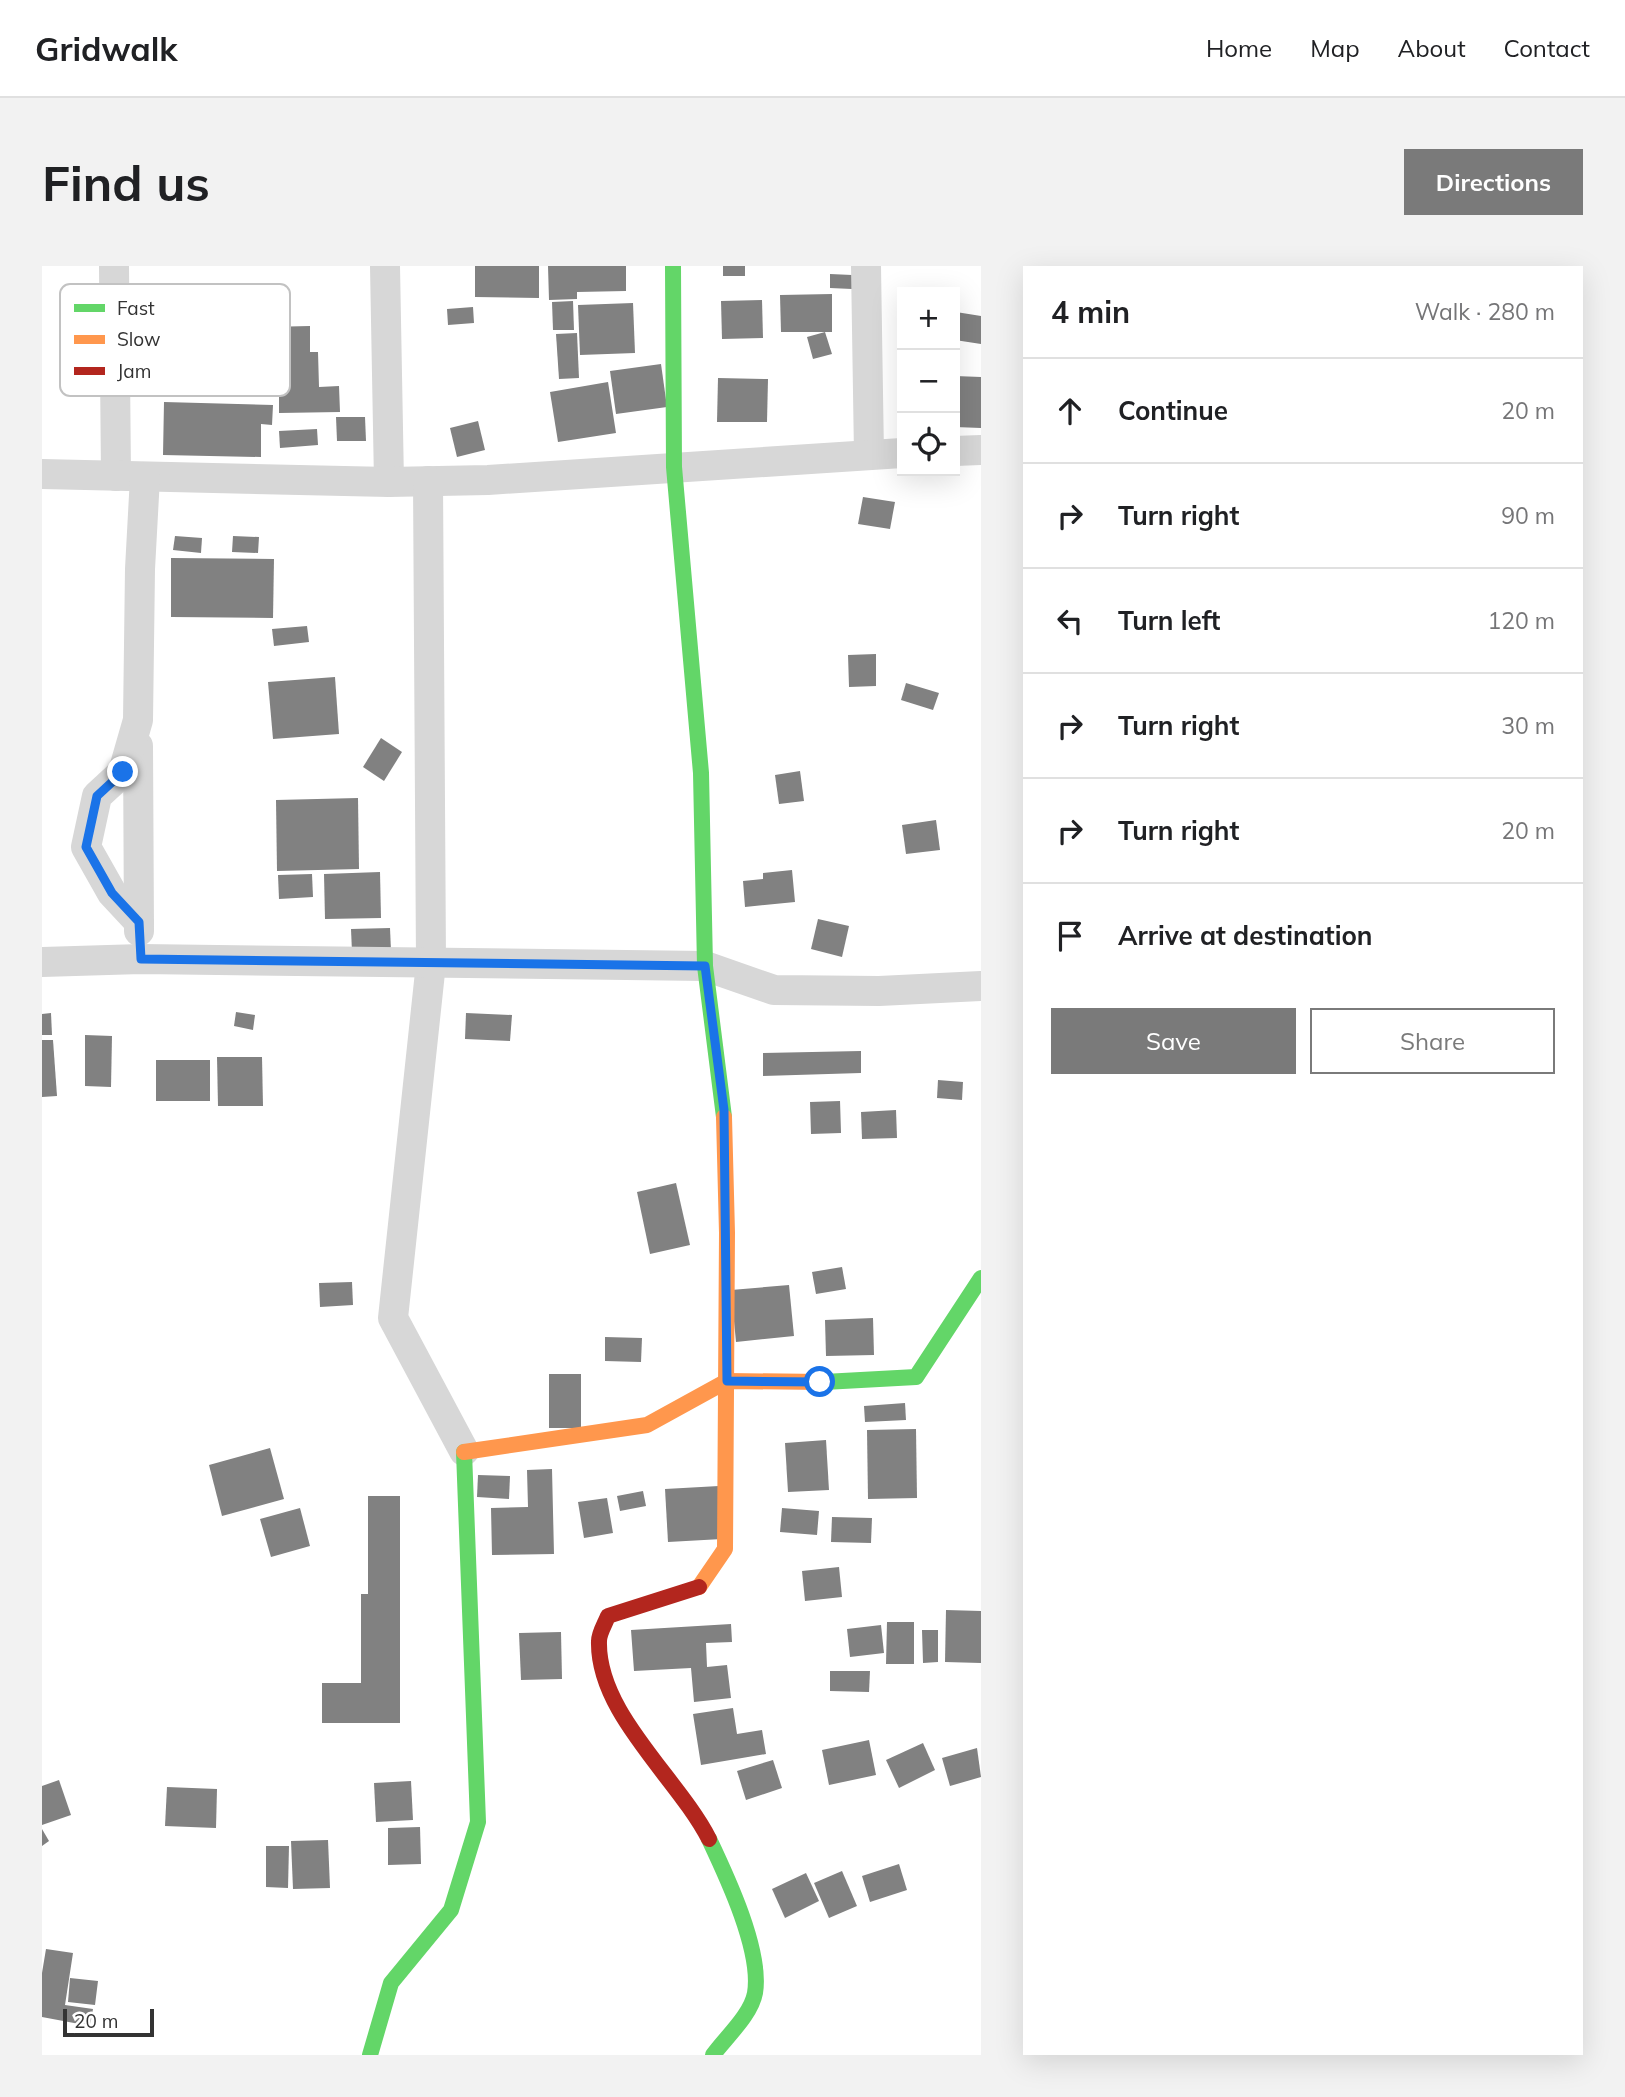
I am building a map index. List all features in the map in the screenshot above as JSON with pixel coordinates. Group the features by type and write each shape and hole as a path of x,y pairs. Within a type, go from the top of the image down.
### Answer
{"street":[{"path":"114,266 115,284"},
{"path":"385,266 389,482"},
{"path":"673,266 674,467 701,773 705,966 724,1110 727,1381 725,1549 701,1586 608,1616 598,1628 597,1657 620,1709 703,1828 749,1941 756,1974 754,1997 713,2055"},
{"path":"866,266 869,455"},
{"path":"124,396 140,569 138,720 141,959"},
{"path":"960,451 981,450"},
{"path":"42,474 389,482 488,480 897,453"},
{"path":"370,2055 391,1983 451,1910 478,1822 464,1451 393,1318 431,963 428,481"},
{"path":"138,720 123,772 97,796 86,847 112,893 139,922"},
{"path":"42,962 141,959 705,966 774,989 879,991 981,986"},
{"path":"464,1451 648,1425 727,1381 820,1382 916,1377 981,1278"}],"building":[{"path":"475,266 539,266 539,298 475,297"},
{"path":"548,266 626,266 626,291 577,292 577,299 549,300"},
{"path":"723,266 745,266 745,276 723,276"},
{"path":"830,274 852,275 852,289 830,288"},
{"path":"832,294 832,332 781,332 780,295"},
{"path":"762,300 763,338 722,339 721,301"},
{"path":"573,301 574,330 553,330 552,302"},
{"path":"633,303 635,353 580,355 578,305"},
{"path":"473,307 474,323 448,325 447,309"},
{"path":"960,313 981,316 981,344 960,341"},
{"path":"290,326 310,326 310,352 318,352 319,387 339,386 340,412 279,413 279,396 290,396"},
{"path":"825,332 832,354 813,359 807,337"},
{"path":"577,333 579,378 559,379 556,334"},
{"path":"661,364 667,407 616,414 610,371"},
{"path":"960,376 981,377 981,428 960,427"},
{"path":"718,378 768,379 767,422 717,422"},
{"path":"608,382 616,433 558,442 550,392"},
{"path":"164,402 273,405 272,425 261,424 261,457 163,455"},
{"path":"336,417 365,417 366,441 337,441"},
{"path":"478,421 485,450 457,457 450,428"},
{"path":"317,429 318,445 280,448 279,431"},
{"path":"863,497 895,502 890,529 858,524"},
{"path":"175,536 202,538 201,553 173,550"},
{"path":"233,536 259,537 258,553 232,552"},
{"path":"171,558 274,559 273,618 171,617"},
{"path":"307,626 309,642 274,646 272,629"},
{"path":"876,654 876,686 849,687 848,655"},
{"path":"335,677 339,734 273,739 268,682"},
{"path":"906,683 939,693 933,710 901,700"},
{"path":"381,738 402,752 384,781 363,767"},
{"path":"800,771 804,801 779,804 775,775"},
{"path":"358,798 359,869 277,871 276,800"},
{"path":"936,820 940,850 906,854 902,825"},
{"path":"792,870 795,902 745,907 743,881 763,879 763,873"},
{"path":"380,872 381,918 325,919 324,874"},
{"path":"312,874 313,897 279,899 278,875"},
{"path":"818,919 849,926 842,957 811,949"},
{"path":"390,928 391,951 352,952 351,929"},
{"path":"236,1012 255,1015 253,1030 234,1026"},
{"path":"51,1013 52,1035 42,1035 42,1014"},
{"path":"466,1013 512,1015 510,1041 465,1039"},
{"path":"85,1035 112,1036 111,1087 85,1086"},
{"path":"42,1040 53,1040 57,1096 42,1097"},
{"path":"861,1051 861,1073 763,1076 763,1053"},
{"path":"217,1057 262,1057 263,1106 218,1106"},
{"path":"156,1060 210,1060 210,1101 156,1101"},
{"path":"938,1080 963,1082 962,1100 937,1098"},
{"path":"840,1101 841,1133 811,1134 810,1102"},
{"path":"896,1110 897,1138 862,1139 861,1112"},
{"path":"676,1183 690,1245 650,1254 637,1192"},
{"path":"842,1267 846,1289 816,1294 812,1272"},
{"path":"352,1282 353,1305 320,1307 319,1283"},
{"path":"789,1285 794,1336 736,1342 731,1290"},
{"path":"873,1318 874,1355 826,1356 825,1320"},
{"path":"605,1337 642,1338 641,1362 605,1361"},
{"path":"549,1374 581,1374 581,1428 549,1428"},
{"path":"905,1403 906,1420 865,1422 864,1406"},
{"path":"916,1429 917,1498 868,1499 867,1430"},
{"path":"826,1440 829,1490 788,1492 785,1443"},
{"path":"270,1448 284,1499 222,1516 209,1465"},
{"path":"552,1469 554,1554 492,1555 491,1508 528,1507 527,1470"},
{"path":"478,1475 510,1476 509,1499 477,1497"},
{"path":"719,1486 722,1539 668,1542 665,1489"},
{"path":"643,1491 646,1506 620,1511 617,1496"},
{"path":"368,1496 400,1496 400,1723 322,1723 322,1683 361,1683 361,1594 368,1594"},
{"path":"607,1498 613,1533 584,1538 578,1502"},
{"path":"300,1508 310,1546 271,1557 260,1519"},
{"path":"782,1508 819,1511 817,1535 780,1532"},
{"path":"832,1517 872,1518 871,1543 831,1542"},
{"path":"839,1567 842,1597 805,1601 802,1571"},
{"path":"946,1610 981,1611 981,1663 945,1662"},
{"path":"887,1622 914,1622 914,1664 886,1664"},
{"path":"731,1624 732,1642 706,1643 707,1667 727,1665 731,1698 694,1702 691,1668 634,1671 631,1630"},
{"path":"881,1625 884,1653 850,1657 847,1629"},
{"path":"922,1630 938,1630 938,1662 923,1663"},
{"path":"561,1632 562,1679 521,1680 519,1633"},
{"path":"830,1671 870,1671 869,1692 830,1691"},
{"path":"733,1708 737,1734 762,1730 766,1754 701,1765 693,1714"},
{"path":"869,1740 876,1775 829,1785 822,1750"},
{"path":"923,1743 935,1770 899,1788 886,1760"},
{"path":"977,1748 981,1777 950,1786 942,1758"},
{"path":"773,1760 782,1788 746,1800 737,1771"},
{"path":"59,1780 71,1815 42,1825 42,1786"},
{"path":"411,1781 413,1820 376,1822 374,1783"},
{"path":"167,1787 217,1789 216,1828 165,1826"},
{"path":"420,1827 421,1864 388,1865 388,1828"},
{"path":"42,1829 49,1841 42,1846"},
{"path":"328,1840 330,1888 293,1889 291,1841"},
{"path":"266,1846 289,1846 288,1888 266,1887"},
{"path":"899,1864 907,1890 870,1902 862,1876"},
{"path":"842,1871 857,1906 829,1918 814,1883"},
{"path":"806,1873 819,1901 785,1918 772,1889"},
{"path":"46,1949 73,1953 65,2005 93,2009 90,2026 42,2017 42,1973"},
{"path":"70,1978 98,1981 95,2005 68,2002"}],"traffic: fast":[{"path":"673,266 674,467 701,773 705,966 724,1117"},
{"path":"824,1382 916,1377 981,1278"},
{"path":"370,2055 391,1983 451,1910 478,1822 464,1452"},
{"path":"709,1839 741,1914 756,1976 755,1993 749,2009 713,2055"}],"traffic: slow":[{"path":"699,1587 725,1549 727,1233 724,1117"},
{"path":"464,1452 647,1425 727,1381 824,1382"}],"traffic: jam":[{"path":"699,1587 608,1616 599,1641 602,1668 611,1694 625,1719 709,1839"}],"route":[{"path":"123,772 97,796 86,847 112,893 139,922 141,959 705,966 724,1110 727,1381 820,1382"}]}
